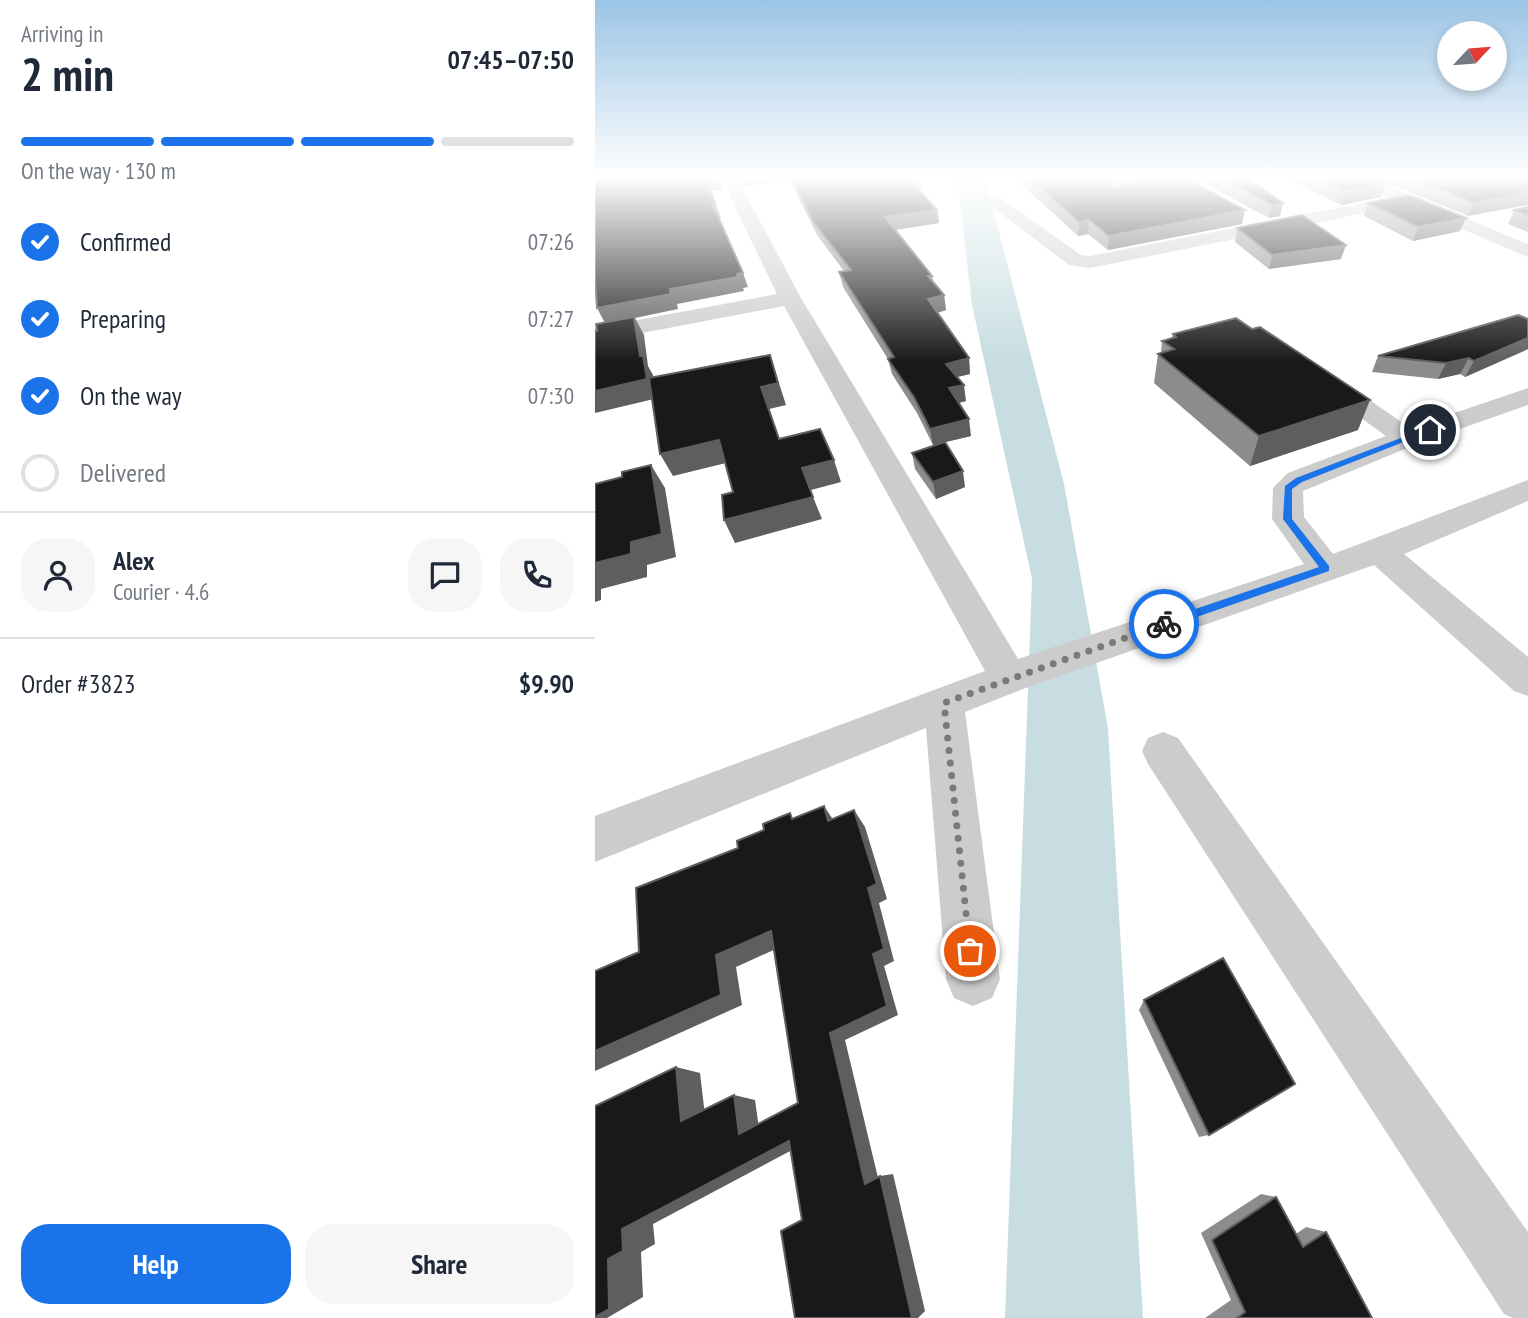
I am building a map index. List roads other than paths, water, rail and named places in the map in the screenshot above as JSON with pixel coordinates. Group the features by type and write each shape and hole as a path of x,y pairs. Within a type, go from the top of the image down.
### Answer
{"street":[{"path":"760,240 790,298 1013,676"},
{"path":"1046,240 1076,261 1090,262 1206,240"},
{"path":"1501,240 1528,251"},
{"path":"595,335 790,298"},
{"path":"1300,363 1406,438"},
{"path":"1326,569 1288,519 1288,488 1299,480 1406,438 1526,399"},
{"path":"595,839 1013,676 1379,551 1528,490"},
{"path":"1379,551 1528,680"},
{"path":"944,703 973,979"},
{"path":"1163,751 1528,1290"}]}
